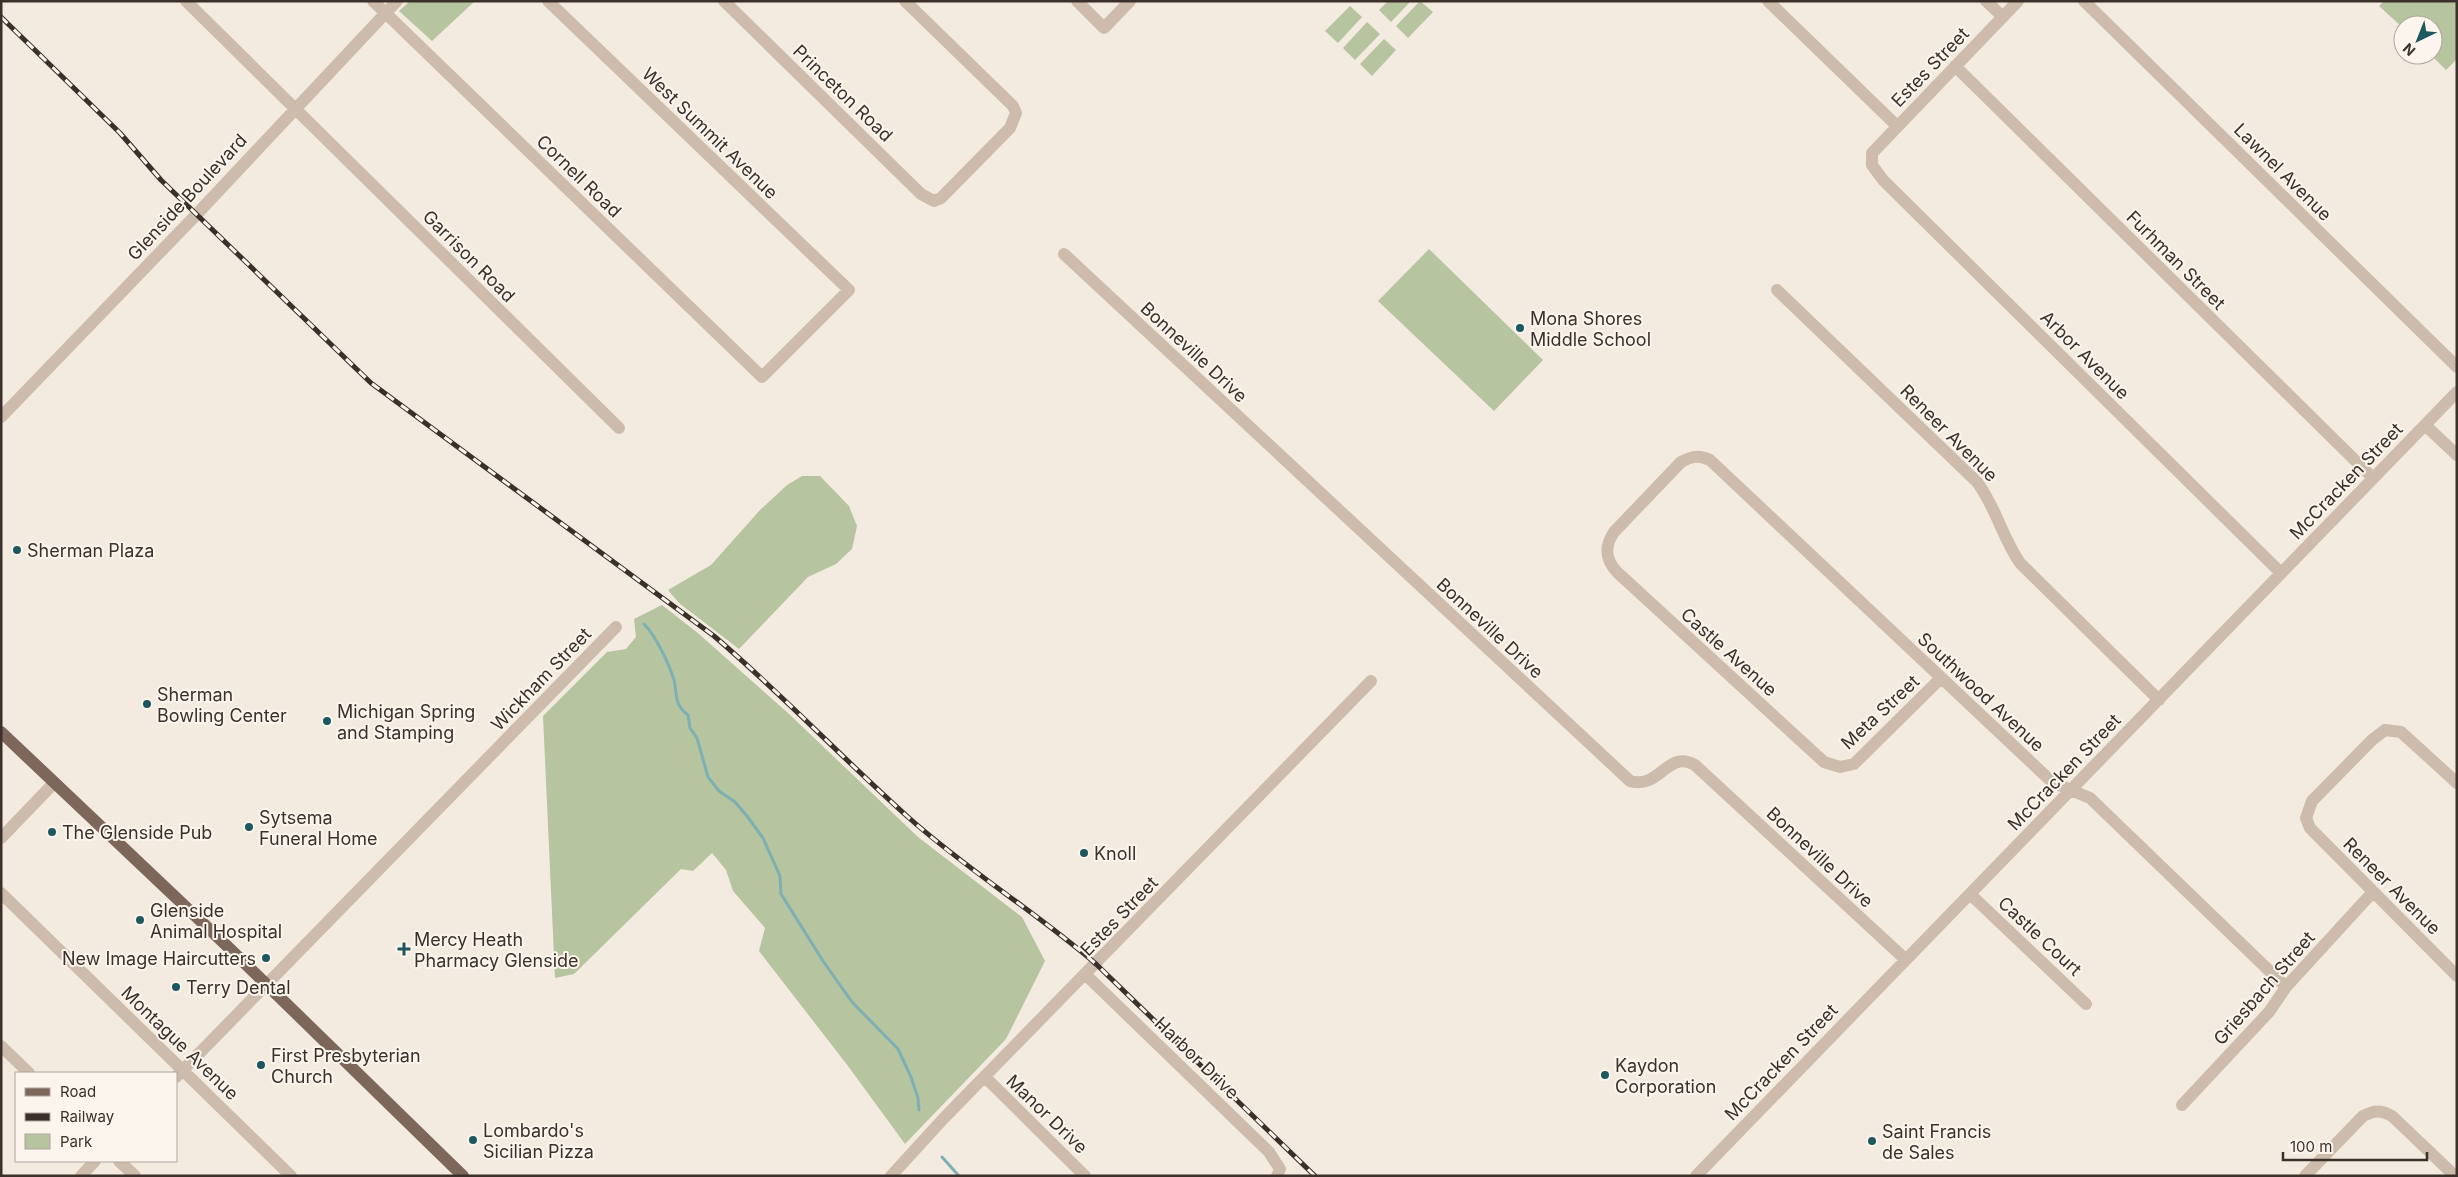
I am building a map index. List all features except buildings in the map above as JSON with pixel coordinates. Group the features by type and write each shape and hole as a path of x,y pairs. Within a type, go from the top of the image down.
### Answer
{"main road":[{"path":"1,732 267,985 462,1176"}],"street":[{"name":"Garrison Road","path":"186,1 619,428"},
{"name":"Cornell Road","path":"373,1 762,377"},
{"name":"Glenside Boulevard","path":"1,417 196,215 397,1"},
{"name":"West Summit Avenue","path":"548,1 849,290 762,377"},
{"name":"Princeton Road","path":"724,1 921,194 930,200 942,198 1014,123 1016,113 1013,106 905,1"},
{"path":"1077,1 1104,28 1130,1"},
{"path":"1768,1 1897,126"},
{"path":"1986,1 2002,17"},
{"name":"Estes Street","path":"1872,158 1872,153 1897,126 2018,1"},
{"name":"Lawnel Avenue","path":"2084,1 2457,367"},
{"name":"Furhman Street","path":"1955,66 2373,478"},
{"name":"Arbor Avenue","path":"1872,158 1875,170 1882,180 2281,573"},
{"name":"Bonneville Drive","path":"1064,254 1630,781 1639,784 1649,781 1677,761 1685,759 1695,765 1905,959"},
{"name":"Reneer Avenue","path":"1777,290 1978,482 1994,507 2003,536 2020,563 2159,700"},
{"name":"McCracken Street","path":"1696,1176 2457,392"},
{"path":"2425,425 2457,455"},
{"name":"Castle Avenue","path":"1700,456 1690,457 1681,462 1614,532 1606,551 1612,566 1824,762 1840,767"},
{"name":"Southwood Avenue","path":"1700,456 1710,460 2052,782 2090,798 2286,987"},
{"name":"Wickham Street","path":"179,1074 616,626"},
{"name":"Meta Street","path":"1840,767 1854,764 1941,678"},
{"name":"Estes Street","path":"892,1176 985,1077 1371,681"},
{"name":"Reneer Avenue","path":"2457,783 2401,732 2385,730 2372,740 2312,801 2306,818 2310,828 2372,893 2457,976"},
{"path":"1,838 54,784"},
{"name":"Griesbach Street","path":"2182,1105 2269,1012 2286,987 2372,893"},
{"name":"Montague Avenue","path":"1,894 177,1072"},
{"name":"Castle Court","path":"1970,894 2086,1004"},
{"name":"Harbor Drive","path":"1086,975 1269,1152 1279,1172"},
{"path":"1,1046 28,1072"},
{"name":"Montague Avenue","path":"179,1074 291,1176"},
{"name":"Manor Drive","path":"985,1077 1085,1176"},
{"path":"2305,1176 2354,1124 2373,1111 2381,1111 2392,1116 2455,1176"},
{"path":"81,1176 95,1162"},
{"path":"120,1162 135,1176"}],"green space":[{"path":"410,1 475,1 432,41 399,11"},
{"path":"1388,1 1411,1 1391,22 1379,10"},
{"path":"1420,1 1433,12 1408,38 1396,26"},
{"path":"2384,1 2457,1 2457,59 2446,70 2441,65 2443,65 2443,15 2393,15 2393,19 2379,6"},
{"path":"1350,6 1362,17 1338,43 1325,31"},
{"path":"1367,22 1380,34 1355,60 1343,48"},
{"path":"1384,39 1396,50 1372,76 1360,64"},
{"path":"1429,249 1543,360 1494,411 1378,301"},
{"path":"802,476 820,476 849,506 857,526 852,549 836,564 808,577 739,649 679,603 668,590 711,565 760,510 787,485"},
{"path":"662,605 699,634 788,713 918,837 1022,917 1045,961 1006,1039 905,1144 848,1066 759,951 765,928 733,891 726,870 712,853 693,871 681,869 574,974 555,978 543,716 607,652 626,649 636,637 634,619"}],"waterway":[{"path":"644,624 649,629 669,666 674,680 678,703 688,715 690,728 697,738 708,777 719,791 735,802 763,838 780,876 781,894 823,961 852,1002 898,1049 911,1077 918,1098 919,1110"},
{"path":"942,1157 959,1176"}],"railway":[{"path":"1,17 120,133 161,180 371,383 714,636 764,680 908,817 1096,964 1315,1176"}],"place":[{"name":"Mona Shores Middle School","path":"1520,328"},
{"name":"Sherman Plaza","path":"17,550"},
{"name":"Sherman Bowling Center","path":"147,704"},
{"name":"Michigan Spring and Stamping","path":"327,721"},
{"name":"Sytsema Funeral Home","path":"249,827"},
{"name":"The Glenside Pub","path":"52,832"},
{"name":"Knoll","path":"1084,853"},
{"name":"Glenside Animal Hospital","path":"140,920"},
{"name":"Mercy Heath Pharmacy Glenside","path":"404,949"},
{"name":"New Image Haircutters","path":"266,958"},
{"name":"Terry Dental","path":"176,987"},
{"name":"First Presbyterian Church","path":"261,1065"},
{"name":"Kaydon Corporation","path":"1605,1075"},
{"name":"Lombardo's Sicilian Pizza","path":"473,1140"},
{"name":"Saint Francis de Sales","path":"1872,1141"}]}
